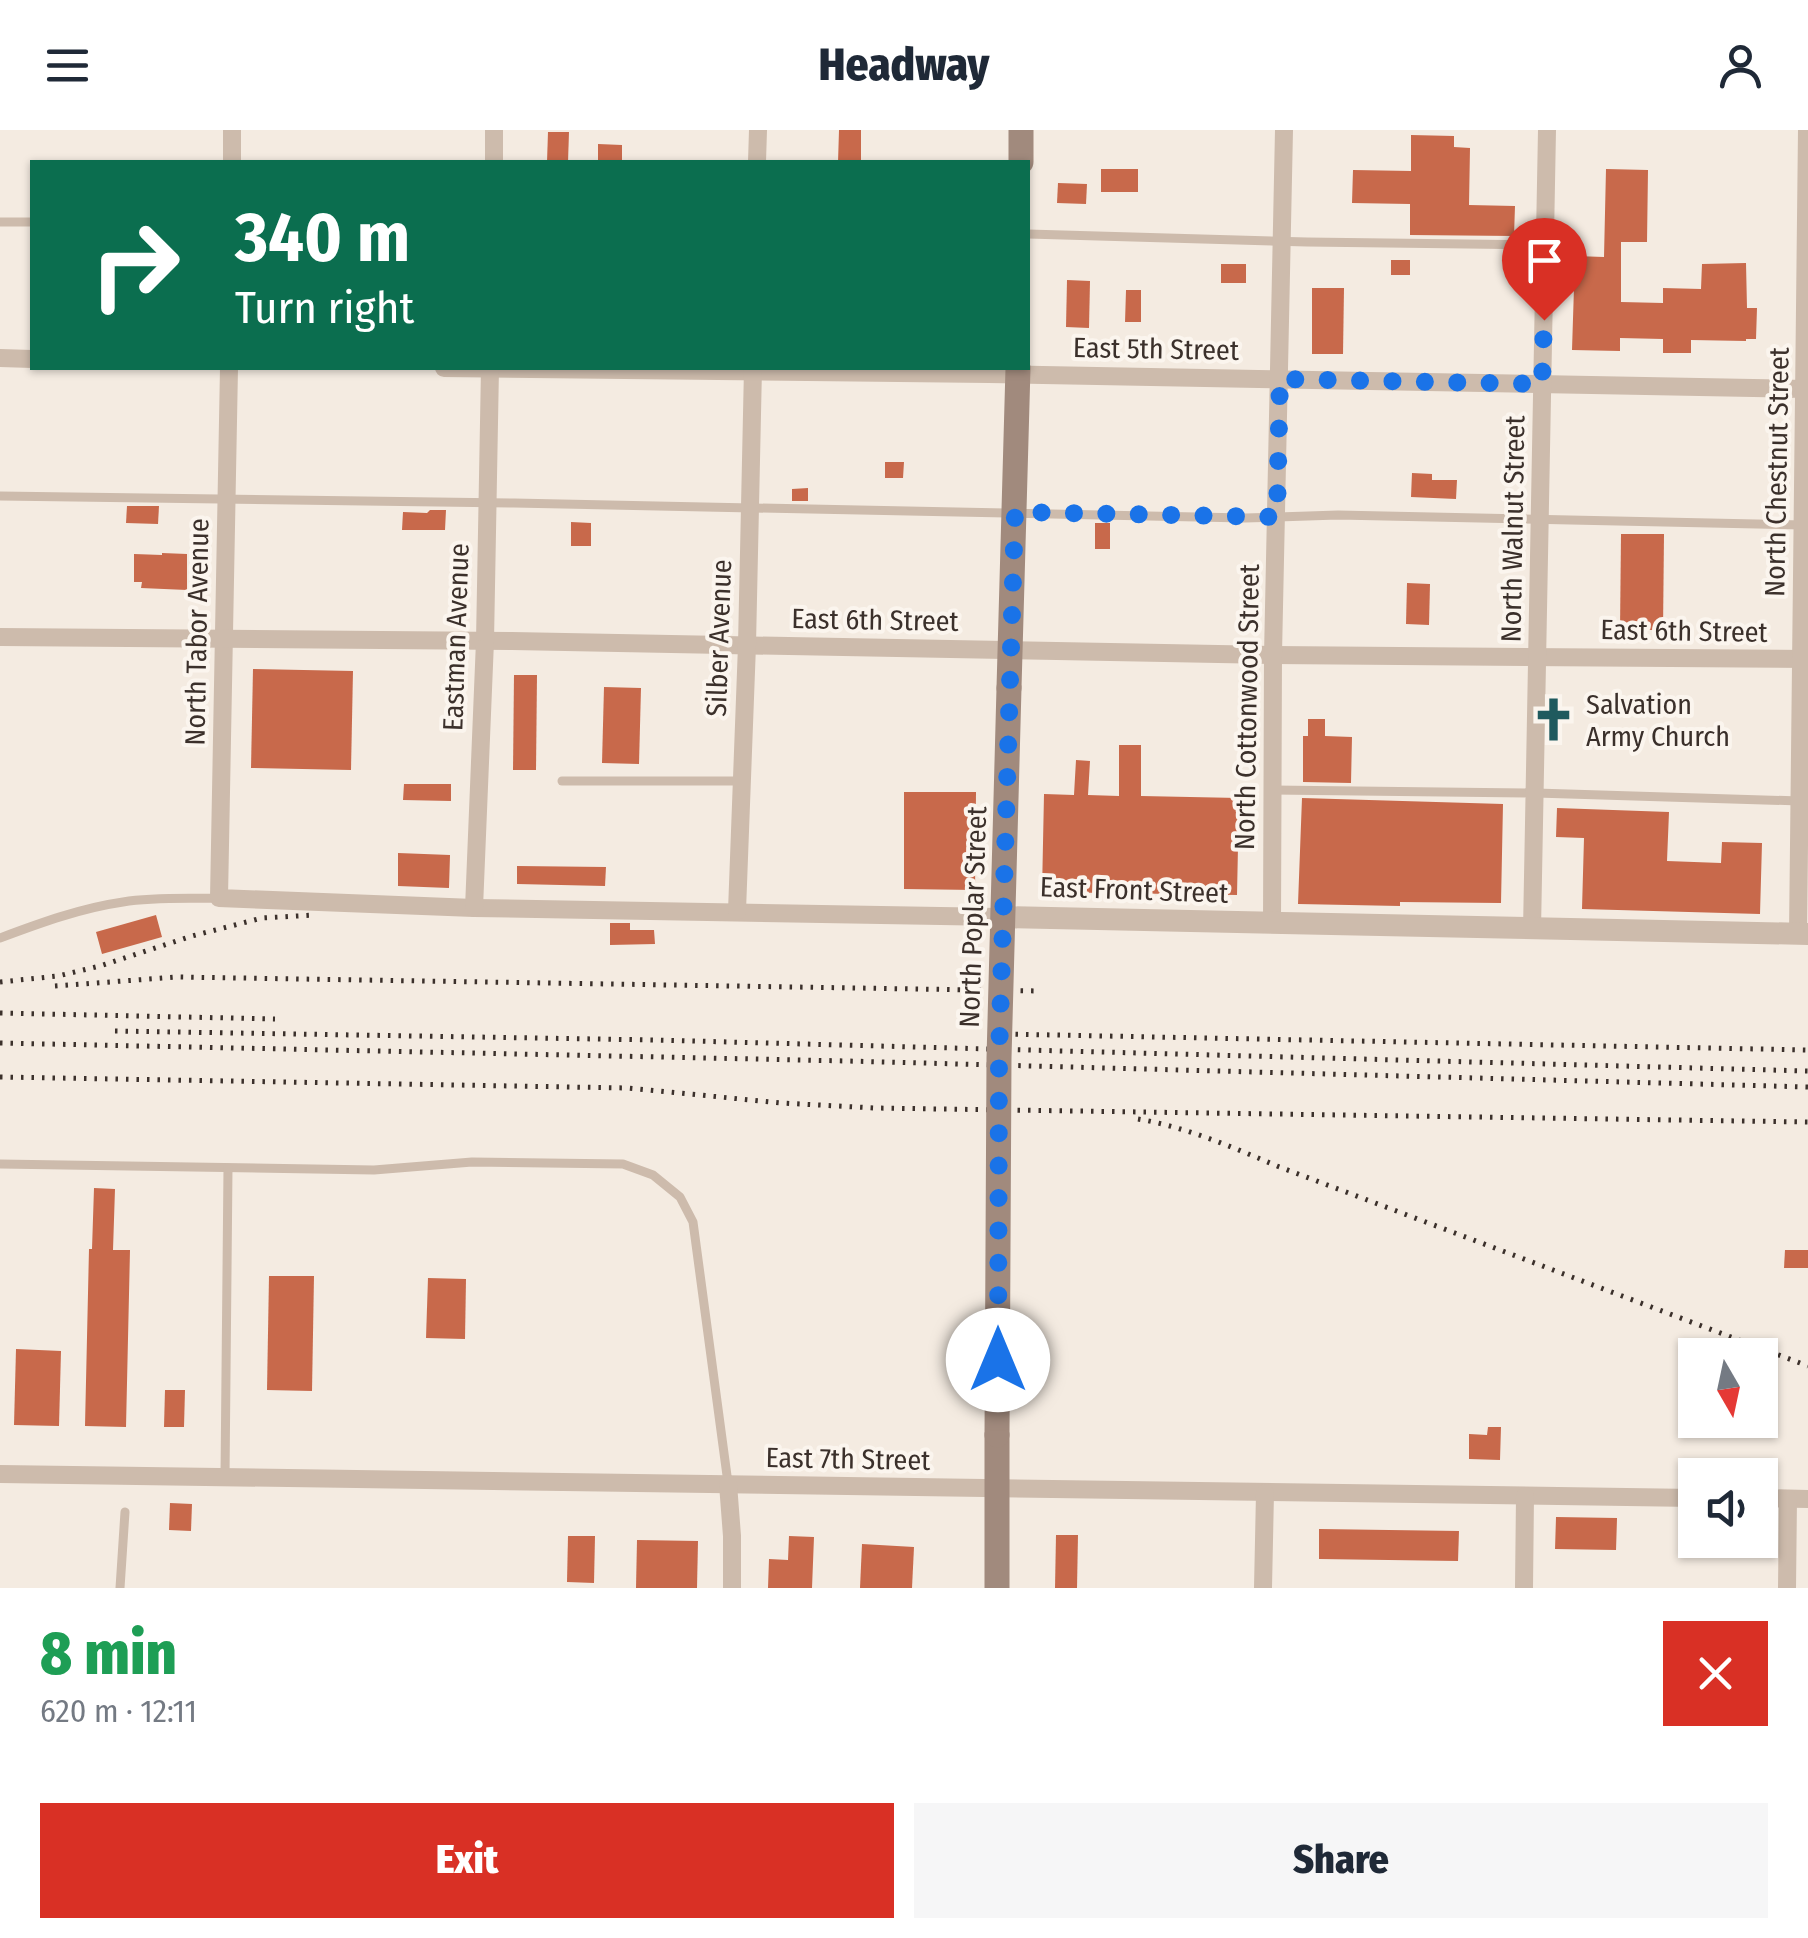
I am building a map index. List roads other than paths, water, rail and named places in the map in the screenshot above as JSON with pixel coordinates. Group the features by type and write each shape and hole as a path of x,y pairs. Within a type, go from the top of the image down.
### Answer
{"main road":[{"path":"1021,130 1021,160"},
{"name":"North Poplar Street","path":"997,1588 999,1058 1018,371"}],"street":[{"path":"232,130 232,160"},
{"path":"494,130 494,160"},
{"path":"757,160 758,130"},
{"name":"North Cottonwood Street","path":"1272,924 1273,655 1284,130"},
{"name":"North Walnut Street","path":"1532,930 1547,130"},
{"name":"North Chestnut Street","path":"1803,934 1807,130"},
{"path":"0,358 30,359"},
{"name":"North Tabor Avenue","path":"219,898 229,370"},
{"name":"Eastman Avenue","path":"474,908 486,641 490,370"},
{"name":"Silber Avenue","path":"737,911 753,370"},
{"name":"East 5th Street","path":"886,370 1807,389"},
{"name":"East 6th Street","path":"0,637 1805,659"},
{"name":"East Front Street","path":"219,898 474,908 1803,934"},
{"name":"East 7th Street","path":"0,1474 1678,1498"},
{"path":"728,1484 732,1588"},
{"path":"1262,1588 1265,1493"},
{"path":"1524,1588 1526,1496"},
{"path":"1778,1498 1808,1499"},
{"path":"1787,1588 1788,1498"}],"lane":[{"path":"0,222 30,222"},
{"path":"1030,234 1545,245"},
{"path":"0,496 1806,525"},
{"path":"562,781 742,781"},
{"path":"1273,790 1804,801"},
{"path":"0,938 49,920 122,902 219,898"},
{"path":"0,1164 374,1170 472,1162 580,1162 623,1164 653,1175 680,1197 692,1222 728,1484"},
{"path":"225,1477 228,1168"},
{"path":"120,1588 125,1512"}],"railway":[{"path":"0,982 58,976 100,966 262,918 315,915"},
{"path":"55,986 177,977 1041,991"},
{"path":"0,1013 275,1019"},
{"path":"115,1031 655,1040 1808,1071"},
{"path":"1005,1034 1808,1050"},
{"path":"0,1043 1808,1087"},
{"path":"0,1077 627,1088 875,1108 1808,1122"},
{"path":"1138,1119 1209,1138 1808,1366"}],"place":[{"name":"Salvation Army Church","path":"1553,720"}]}
